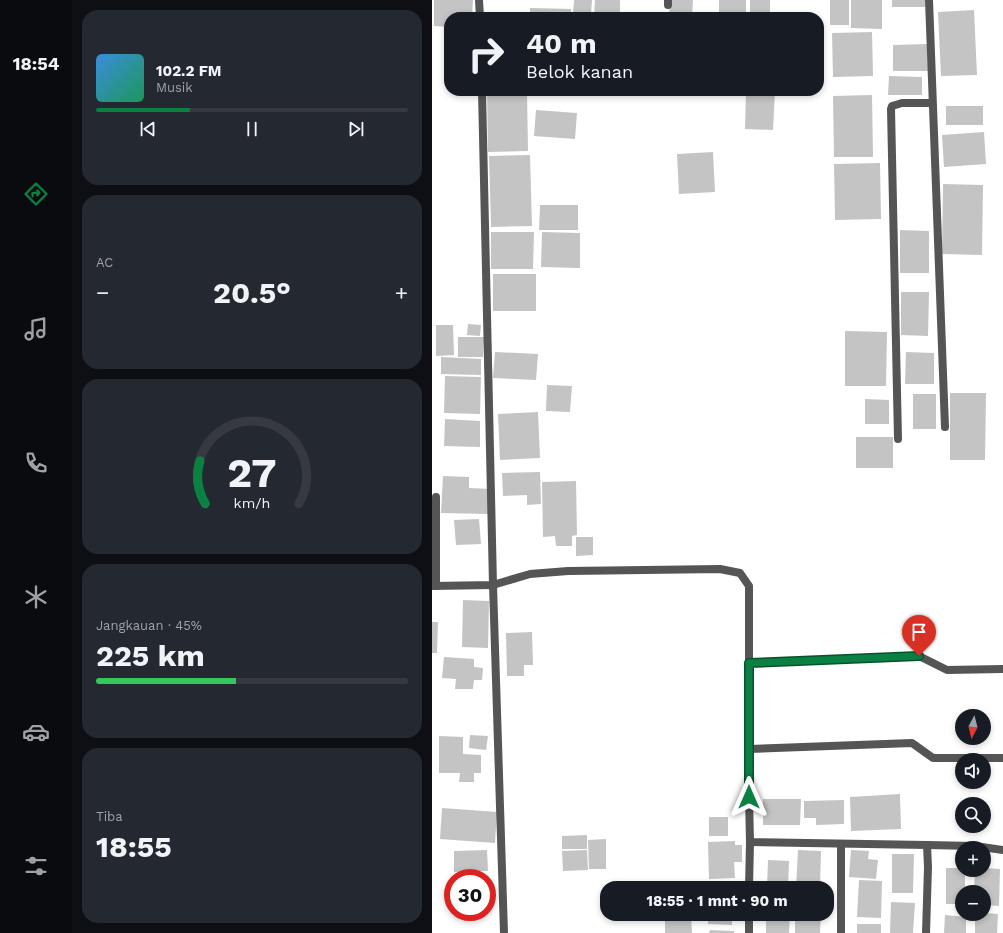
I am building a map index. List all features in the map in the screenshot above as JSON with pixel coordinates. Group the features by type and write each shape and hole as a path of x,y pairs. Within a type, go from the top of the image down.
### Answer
{"street":[{"path":"479,0 480,12"},
{"path":"929,0 945,427"},
{"path":"482,96 493,585 504,933"},
{"path":"898,439 891,109 892,106 902,103 932,103"},
{"path":"436,496 434,586 493,585 530,574 568,571 720,569 740,573 749,586 749,881"},
{"path":"749,663 919,656 948,670 1003,669"},
{"path":"749,749 912,743 933,758 1003,758"},
{"path":"750,842 975,846 1003,850"},
{"path":"841,844 842,933"},
{"path":"926,933 928,867 927,845"},
{"path":"749,921 749,933"}],"building":[{"path":"434,0 473,0 472,12 444,12 444,27 434,26"},
{"path":"574,0 592,0 591,12 573,12"},
{"path":"595,0 620,0 620,12 594,12"},
{"path":"670,0 693,0 692,12 669,12"},
{"path":"719,0 746,0 746,12 719,12"},
{"path":"750,0 770,0 770,12 750,12"},
{"path":"830,0 849,0 849,25 830,25"},
{"path":"851,0 882,0 882,29 851,28"},
{"path":"892,0 925,0 925,7 892,7"},
{"path":"530,8 571,9 571,12 530,12"},
{"path":"974,10 977,75 941,76 938,12"},
{"path":"872,32 873,76 833,77 832,33"},
{"path":"927,44 928,71 893,71 893,45"},
{"path":"889,76 922,77 922,95 888,95"},
{"path":"872,95 873,157 834,157 833,96"},
{"path":"487,96 527,96 528,151 488,152"},
{"path":"746,96 775,96 773,130 745,129"},
{"path":"946,106 983,106 983,125 946,125"},
{"path":"536,110 577,113 575,139 534,136"},
{"path":"984,132 986,164 944,167 942,135"},
{"path":"713,152 715,192 679,194 677,154"},
{"path":"530,155 532,226 491,227 489,156"},
{"path":"880,163 881,219 835,220 834,164"},
{"path":"943,184 983,185 982,255 942,254"},
{"path":"540,205 578,205 578,230 539,230"},
{"path":"900,230 929,231 929,273 900,273"},
{"path":"491,232 534,232 533,269 491,269"},
{"path":"542,232 580,233 580,268 541,267"},
{"path":"493,274 536,274 536,311 493,311"},
{"path":"901,292 929,292 928,336 901,335"},
{"path":"468,324 481,325 480,336 467,335"},
{"path":"436,325 453,325 454,355 436,356"},
{"path":"845,331 887,332 886,386 845,386"},
{"path":"458,337 484,337 483,357 458,357"},
{"path":"495,352 538,354 536,380 493,378"},
{"path":"906,352 934,353 934,384 905,384"},
{"path":"441,357 481,359 481,375 441,374"},
{"path":"445,376 481,377 480,414 444,413"},
{"path":"547,385 572,386 570,412 546,411"},
{"path":"950,393 986,393 985,460 950,460"},
{"path":"913,394 936,394 936,429 913,429"},
{"path":"865,399 889,400 889,424 865,424"},
{"path":"538,412 540,458 500,460 498,414"},
{"path":"445,419 480,421 480,447 444,446"},
{"path":"856,437 893,437 893,468 856,468"},
{"path":"540,472 541,504 527,505 527,495 503,496 502,473"},
{"path":"443,476 469,477 469,488 491,489 490,514 441,513"},
{"path":"576,481 577,535 572,536 572,546 556,546 555,536 543,537 542,482"},
{"path":"479,519 481,544 456,545 454,520"},
{"path":"576,537 593,537 593,555 576,556"},
{"path":"463,600 489,601 488,648 462,647"},
{"path":"432,622 438,622 437,653 432,653"},
{"path":"532,632 533,665 524,665 524,676 507,676 506,633"},
{"path":"444,657 474,659 474,667 483,668 482,680 474,680 473,689 455,689 456,679 442,678"},
{"path":"470,735 488,736 486,750 469,748"},
{"path":"439,736 463,737 463,754 481,755 481,773 474,773 474,782 459,782 460,773 439,773"},
{"path":"900,794 901,829 851,831 850,797"},
{"path":"763,799 801,799 800,825 763,825"},
{"path":"844,800 844,824 816,825 816,818 804,818 804,801"},
{"path":"442,808 497,812 495,843 440,839"},
{"path":"709,817 728,817 728,836 709,836"},
{"path":"587,835 587,849 562,849 562,836"},
{"path":"606,839 606,869 589,869 588,840"},
{"path":"735,841 735,845 742,845 742,862 734,862 735,878 709,879 708,842"},
{"path":"487,850 488,869 454,869 454,851"},
{"path":"587,850 588,870 563,871 562,851"},
{"path":"798,850 821,851 820,881 796,881"},
{"path":"851,850 869,851 868,859 878,860 876,879 849,877"},
{"path":"892,854 914,854 913,893 892,893"},
{"path":"768,860 789,861 788,881 767,881"},
{"path":"946,868 955,868 955,877 965,877 965,885 955,885 955,904 946,904"},
{"path":"991,868 1000,869 999,906 991,905 991,885 974,885 975,877 991,877"},
{"path":"859,880 882,881 881,918 857,917"},
{"path":"891,902 915,903 913,933 890,933"},
{"path":"991,914 998,914 997,933 975,933 975,921 991,921"},
{"path":"945,915 955,916 955,921 966,921 966,933 944,933"},
{"path":"665,921 691,921 692,933 665,933"},
{"path":"708,921 732,921 732,925 708,924"},
{"path":"766,921 790,921 789,933 766,933"},
{"path":"795,921 821,921 820,933 795,933"},
{"path":"857,924 881,924 881,933 857,933"},
{"path":"710,930 734,931 734,933 709,933"}],"route":[{"path":"749,797 749,663 919,656"}]}
